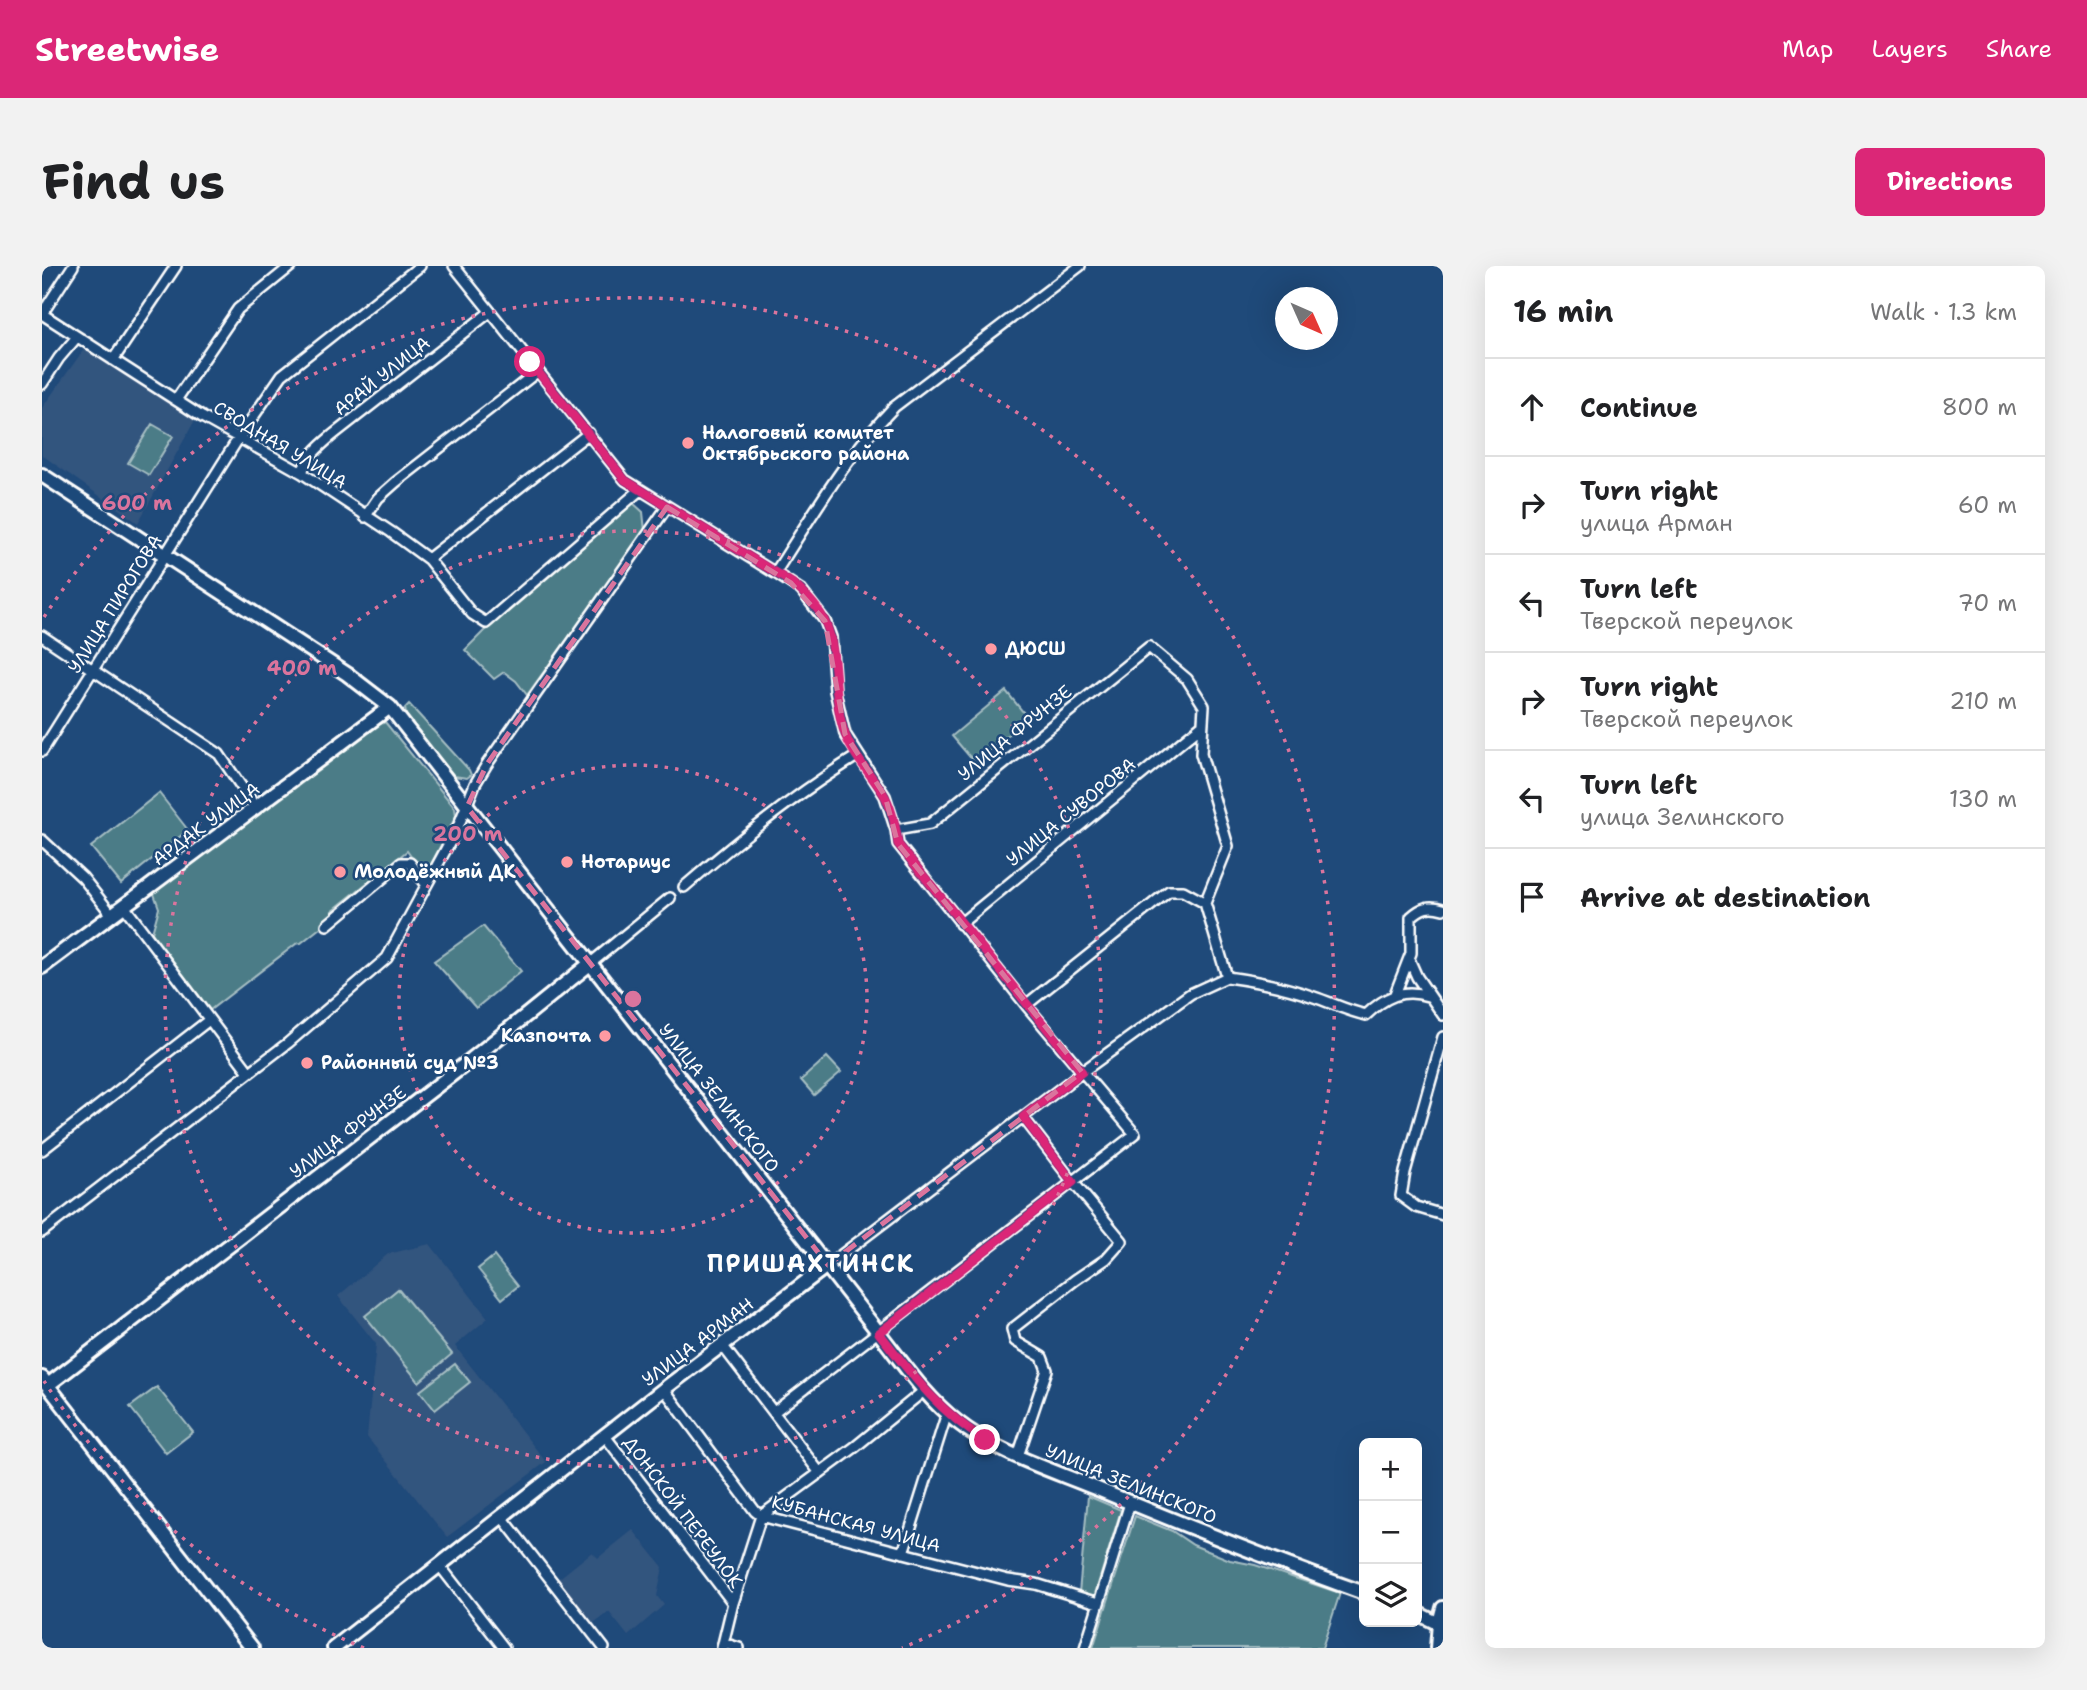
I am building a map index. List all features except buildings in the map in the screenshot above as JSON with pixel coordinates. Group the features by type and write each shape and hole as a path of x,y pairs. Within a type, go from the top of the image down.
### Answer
{"street":[{"path":"42,314 73,266"},
{"path":"113,360 176,266"},
{"path":"176,400 238,309 291,266"},
{"name":"УЛИЦА ПИРОГОВА","path":"42,751 237,439 282,375 420,266"},
{"path":"454,266 625,480 801,590 825,621 831,638 835,691 845,734 885,796 898,844 1026,1005 1135,1134 774,1412"},
{"path":"775,573 851,457 894,407 1080,266"},
{"name":"АРАЙ УЛИЦА","path":"302,473 305,463 334,433 490,312"},
{"name":"СВОДНАЯ УЛИЦА","path":"42,314 237,439 302,473 428,559 472,614 485,623 640,490"},
{"path":"42,384 77,337"},
{"path":"365,517 378,498 396,482 537,372"},
{"path":"428,559 589,433"},
{"name":"УЛИЦА ЗЕЛИНСКОГО","path":"42,475 347,674 390,706 879,1333 947,1413 966,1428 1018,1456 1254,1553 1359,1591"},
{"path":"42,1232 298,1035 387,958 487,764 667,506"},
{"path":"42,636 219,754 256,808"},
{"name":"УЛИЦА ФРУНЗЕ","path":"896,830 930,824 1149,647 1187,679 1204,706 1201,726"},
{"name":"АРДАК УЛИЦА","path":"42,967 390,706"},
{"path":"1201,726 1201,754 1228,846 1205,903 1227,977 1254,981 1314,997 1350,1012 1366,1015 1395,994 1407,992 1428,996"},
{"name":"УЛИЦА СУВОРОВА","path":"960,924 1201,726"},
{"path":"684,887 720,856 824,777 857,756"},
{"path":"42,840 83,878 112,915"},
{"path":"327,925 401,863 410,863 426,884"},
{"path":"1026,1005 1169,891 1183,891 1205,903"},
{"name":"УЛИЦА ФРУНЗЕ","path":"44,1384 472,1059 670,898"},
{"path":"124,906 249,1072"},
{"path":"1395,994 1409,959 1411,917 1421,909 1431,906 1443,909"},
{"path":"1409,959 1428,996 1443,1015"},
{"name":"УЛИЦА АРМАН","path":"334,1648 664,1389 1082,1072 1190,994 1227,977"},
{"path":"42,1150 209,1020"},
{"path":"1443,1037 1405,1172 1401,1196 1416,1207 1443,1215"},
{"path":"1018,1456 1047,1370 1042,1357 1015,1341 1012,1329 1106,1259 1122,1241 1023,1117"},
{"path":"722,1345 820,1473"},
{"path":"44,1384 252,1648"},
{"name":"КУБАНСКАЯ УЛИЦА","path":"664,1389 761,1516 1008,1580 1036,1584 1098,1603"},
{"path":"733,1603 761,1516 855,1447 925,1390"},
{"path":"903,1553 947,1413"},
{"name":"ДОНСКОЙ ПЕРЕУЛОК","path":"605,1436 733,1603 722,1646"},
{"path":"1085,1648 1130,1503"},
{"path":"502,1517 604,1648"},
{"path":"440,1566 504,1648"},
{"path":"1437,1648 1443,1608"},
{"path":"1422,1616 1441,1625"},
{"path":"722,1646 739,1648"}],"highlighted area":[{"path":"667,507 791,583 825,621 845,734 885,796 898,844 1082,1072 828,1265 467,807 487,764"}],"shaded area":[{"path":"87,345 195,420 138,523 42,455 42,408"},
{"path":"430,1244 488,1318 455,1346 546,1462 447,1537 367,1437 376,1344 338,1296 388,1254"},
{"path":"633,1530 663,1567 657,1596 664,1605 628,1636 609,1612 592,1624 557,1580 592,1552 598,1558"}],"green space":[{"path":"152,424 173,436 149,475 128,463"},
{"path":"632,502 643,512 645,531 527,695 516,681 504,672 494,679 465,650"},
{"path":"1006,691 1028,718 975,763 952,736"},
{"path":"409,704 471,775 467,778 454,776 406,715 405,708"},
{"path":"385,722 455,808 456,816 428,870 422,872 407,851 332,911 335,916 210,1010 152,933 159,908 153,891 373,727"},
{"path":"159,793 188,830 121,884 91,847"},
{"path":"483,926 521,971 476,1008 434,961"},
{"path":"827,1057 841,1072 814,1095 801,1080"},
{"path":"494,1256 518,1286 502,1299 478,1269"},
{"path":"398,1289 452,1354 419,1382 365,1316"},
{"path":"455,1364 470,1382 435,1410 420,1391"},
{"path":"157,1387 193,1432 166,1453 130,1407"},
{"path":"1088,1496 1121,1510 1094,1597 1079,1593"},
{"path":"1135,1516 1230,1560 1255,1565 1340,1593 1322,1648 1093,1648"}],"place":[{"name":"Налоговый комитет Октябрьского района","path":"688,443"},
{"name":"ДЮСШ","path":"991,649"},
{"name":"Нотариус","path":"567,862"},
{"name":"Молодёжный ДК","path":"340,872"},
{"name":"Казпочта","path":"605,1036"},
{"name":"Районный суд №3","path":"307,1063"}],"district":[{"name":"ПРИШАХТИНСК","path":"811,1264"}],"route":[{"path":"530,362 625,480 801,590 825,621 831,638 835,691 845,734 885,796 898,844 1082,1072 1023,1117 1073,1182 879,1333 936,1402 956,1421 985,1440"}]}
